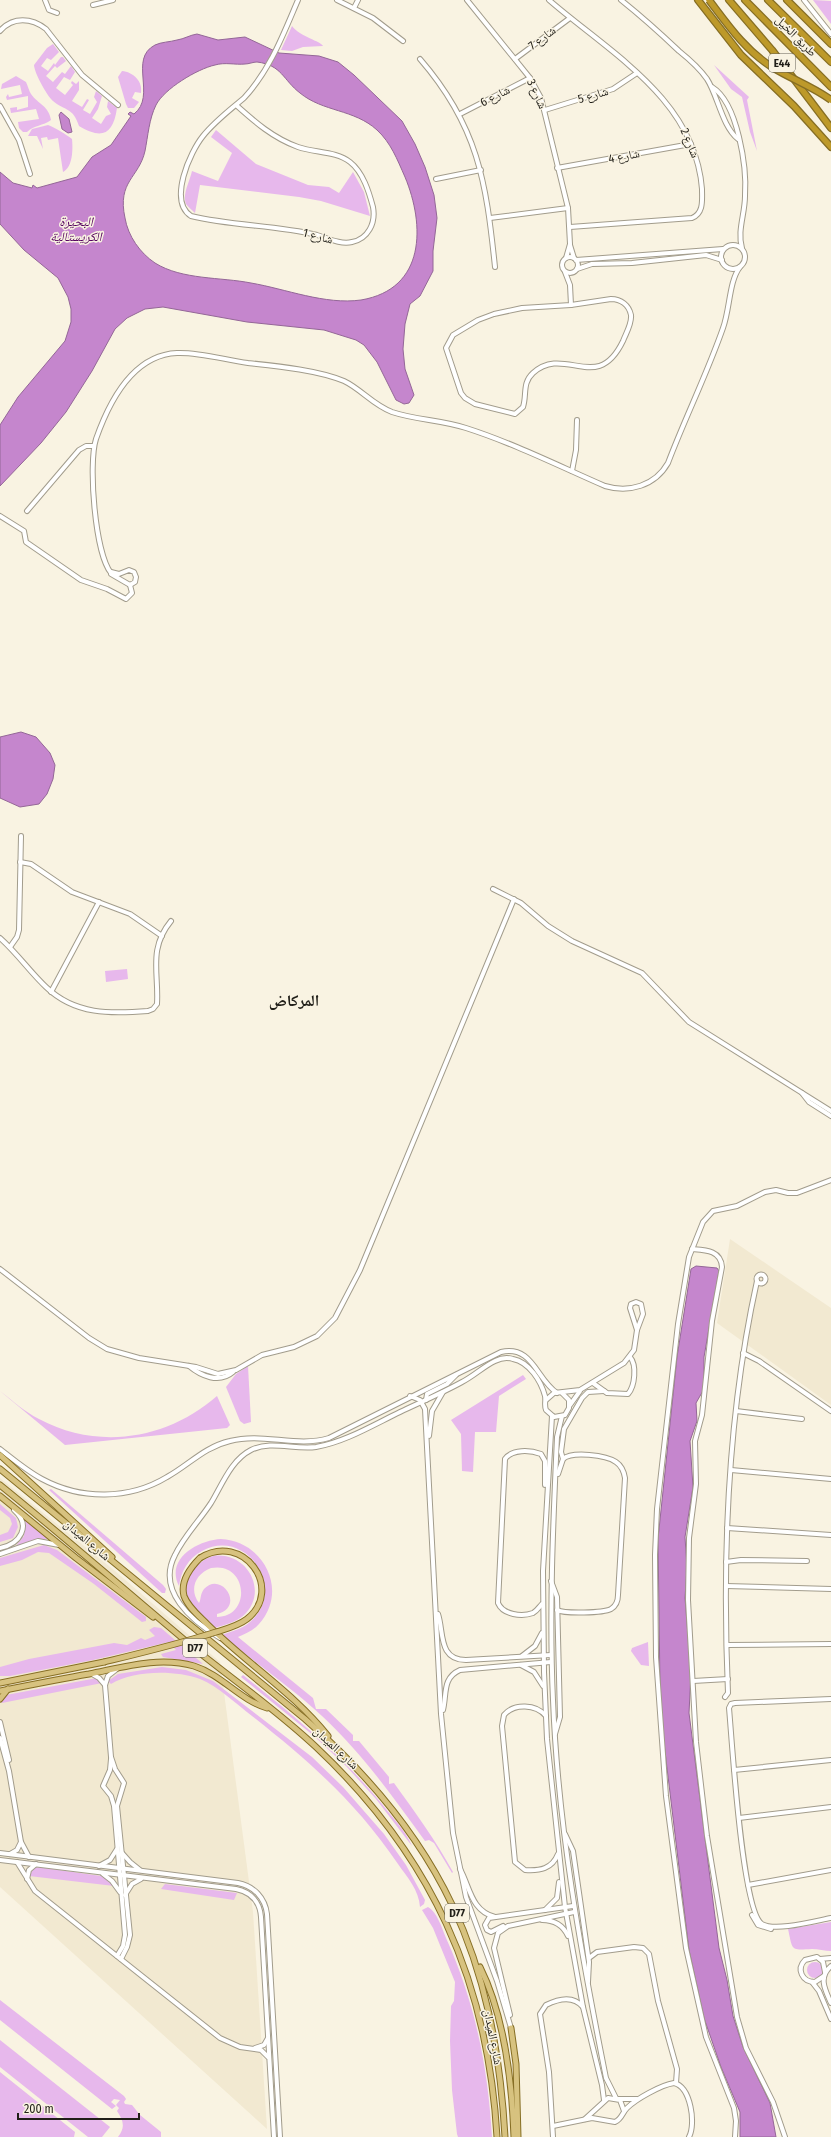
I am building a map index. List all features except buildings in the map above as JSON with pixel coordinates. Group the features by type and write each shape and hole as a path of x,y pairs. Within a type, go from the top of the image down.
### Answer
{"highway":[{"path":"698,0 737,50 794,106 831,147"},
{"path":"709,0 731,30 760,59 777,70 814,88 831,100"},
{"name":"E44","path":"729,0 772,50 831,128"},
{"name":"طريق الخيل","path":"745,0 831,87"},
{"name":"طريق الخيل","path":"768,0 831,62"},
{"path":"787,0 831,44"}],"main road":[{"path":"0,1455 106,1550 123,1570"},
{"name":"شارع الميدان","path":"0,1469 334,1745 382,1796 421,1848 451,1901 474,1957 496,2043 505,2137"},
{"name":"شارع الميدان","path":"0,1485 175,1632 315,1746 361,1793 402,1846 436,1902 457,1946 475,1997 489,2055 497,2137"},
{"path":"0,1496 150,1615 175,1632"},
{"path":"0,1683 104,1662 204,1636 240,1624 250,1616 259,1601 261,1588 258,1574 250,1563 239,1554 226,1551 212,1552 200,1558 186,1575 183,1588 184,1596 190,1606 225,1641 303,1708 334,1745"},
{"path":"0,1691 90,1673 156,1662 189,1665 213,1675 249,1700 270,1709"},
{"path":"0,1678 11,1681"},
{"path":"0,1699 9,1689"},
{"path":"474,1957 486,1981 505,2045 518,2137"},
{"path":"511,2028 516,2064 514,2137"}],"street":[{"path":"45,0 49,10 58,13"},
{"path":"93,6 113,0"},
{"name":"شارع 1","path":"236,105 257,124 278,138 303,148 340,156 355,167 364,182 373,212 373,220 366,234 356,241 344,243 284,228 199,218 189,215 183,208 181,197 184,176 190,160 202,137 255,86 271,61 298,0"},
{"path":"337,0 380,22 403,41"},
{"path":"354,8 358,0"},
{"name":"شارع 3","path":"467,0 530,78 545,110 557,168 568,208 570,244"},
{"name":"شارع 2","path":"549,0 570,18 604,43 637,73 673,110 691,144 698,164 701,180 702,203 698,215 689,218 570,226"},
{"path":"621,0 703,73 712,88 716,100 732,133 738,139"},
{"path":"804,0 831,34"},
{"name":"شارع 7","path":"515,58 570,18"},
{"path":"1,30 22,20 39,24 46,29 82,75 118,105"},
{"path":"420,59 446,92 460,114 481,170 490,218 495,266"},
{"name":"شارع 5","path":"545,110 613,89 637,73"},
{"name":"شارع 6","path":"460,114 530,78"},
{"path":"566,258 575,259 631,256 723,249 732,244 740,230 745,207 746,184 738,139 738,130 721,95 712,88"},
{"path":"0,106 19,140 30,174"},
{"path":"726,121 733,117"},
{"name":"شارع 4","path":"557,168 691,144"},
{"path":"436,179 481,170"},
{"path":"490,218 568,208"},
{"path":"130,585 118,580 111,573 103,560 99,539 93,472 94,446 108,413 132,373 150,359 178,353 270,366 336,378 350,385 376,404 392,412 472,429 610,487 625,489 645,484 661,472 668,463 722,329 730,304 733,278 745,258 740,230"},
{"path":"570,244 566,258 562,264 570,285 571,305"},
{"path":"570,244 575,259 576,270 570,285"},
{"path":"732,244 742,248"},
{"path":"722,260 723,249"},
{"path":"565,272 576,270 592,264 632,264 708,255 722,260 733,278"},
{"path":"631,256 629,260 632,264"},
{"path":"727,267 732,269 740,267"},
{"path":"615,299 623,302 628,308 631,316 630,326 617,352 609,362 595,367 555,363 540,368 533,373 526,383 522,407 515,414 475,404 465,398 461,393 446,351 448,342 453,335 478,320 500,312 522,308 571,305 615,299"},
{"path":"572,471 576,450 577,420"},
{"path":"27,511 79,450 88,445 94,446"},
{"path":"0,516 24,531 26,542 80,580 107,588 123,598 129,598 132,593 130,585"},
{"path":"111,573 132,571 136,578 130,585"},
{"path":"10,947 17,937 18,930 21,836"},
{"path":"20,862 31,864 67,889 130,914 162,936"},
{"path":"493,889 514,899 572,941 642,973 689,1022 831,1111"},
{"path":"0,1269 89,1338 107,1350 139,1358 189,1366 218,1374 236,1370 262,1355 294,1348 312,1340 326,1328 338,1313 360,1270 514,899"},
{"path":"51,992 100,902"},
{"path":"0,938 51,992 72,1005 99,1013 118,1014 152,1010 157,1002 155,963 162,936 171,921"},
{"path":"802,1093 809,1102 831,1116"},
{"path":"735,2137 736,2121 734,2108 706,2037 686,1948 666,1796 658,1708 655,1613 655,1532 674,1351 692,1249 703,1222 708,1214 713,1211 737,1206 769,1191 797,1193 831,1180"},
{"path":"692,1249 715,1253 720,1259 722,1267 713,1315 702,1415 695,1441 696,1484 690,1527 688,1590 696,1742 704,1812 737,2017 748,2052 773,2102 785,2137"},
{"path":"725,1697 728,1694 726,1562 731,1470 743,1353 757,1281"},
{"path":"546,1400 552,1394 580,1390 621,1365 630,1357 635,1346 637,1330 643,1310 641,1304 636,1302 632,1303 630,1308 637,1330"},
{"path":"0,1449 29,1471 56,1486 81,1493 119,1494 145,1488 160,1482 201,1453 221,1443 257,1437 299,1442 323,1439 340,1433 497,1353 513,1351 530,1359 547,1384 567,1398 570,1405"},
{"path":"743,1353 760,1361 831,1411"},
{"path":"554,1490 558,1469 562,1459 564,1429 583,1396 590,1392 604,1392 624,1395 630,1393 634,1368 630,1357"},
{"path":"225,1641 199,1623 179,1604 172,1591 170,1572 175,1553 209,1507 236,1462 252,1450 266,1446 302,1448 328,1444 426,1400 468,1379 495,1361 510,1358 520,1361 530,1368 541,1385 546,1400 546,1410 552,1416 562,1416"},
{"path":"426,1400 427,1394 447,1384 458,1373"},
{"path":"593,1383 604,1392"},
{"path":"580,1390 570,1405 568,1411 562,1416 557,1432 551,1581 551,1655 555,1734 564,1832 573,1906 606,2078 617,2099 623,2104 623,2116 617,2121 610,2123 603,2119 600,2115 599,2107"},
{"path":"427,1442 432,1411 444,1391"},
{"path":"410,1396 421,1402 425,1409 441,1714 448,1790 458,1864 466,1897 497,1981 511,2028"},
{"path":"736,1411 802,1419"},
{"path":"552,1416 546,1492 542,1603 546,1717 558,1854 566,1914 583,2007 602,2085 604,2100 599,2107 584,2119"},
{"path":"542,1603 535,1612 526,1614 505,1612 498,1604 503,1464 506,1456 516,1452 537,1453 543,1456 545,1461 546,1492"},
{"path":"558,1610 566,1613 605,1610 613,1608 616,1603 618,1595 625,1478 620,1465 610,1459 575,1454 562,1459"},
{"path":"731,1470 831,1479"},
{"path":"0,1496 18,1514 22,1528 16,1541 0,1548"},
{"path":"728,1528 831,1534"},
{"path":"0,1554 38,1541 61,1545"},
{"path":"726,1562 741,1560 807,1561"},
{"path":"551,1581 557,1592 558,1610 560,1717 555,1734"},
{"path":"726,1586 831,1589"},
{"path":"436,1610 440,1621 444,1646 453,1657 463,1660 551,1655"},
{"path":"521,1657 535,1646 543,1631"},
{"path":"727,1645 831,1644"},
{"path":"441,1714 446,1684 451,1676 457,1671 467,1668 552,1662"},
{"path":"521,1665 536,1674 544,1688"},
{"path":"119,1957 127,1947 130,1935 121,1875 122,1852 117,1806 124,1783 119,1776 112,1757 105,1685 110,1674 120,1668"},
{"path":"90,1673 99,1678 105,1685"},
{"path":"693,1681 728,1679"},
{"path":"831,1699 731,1704 729,1708 739,1818 750,1898 754,1913 760,1923 772,1927 831,1918"},
{"path":"546,1717 534,1707 515,1708 506,1713 502,1726 515,1862 525,1870 546,1868 553,1864 558,1854"},
{"path":"0,1722 21,1842 29,1857"},
{"path":"0,1738 9,1771"},
{"path":"112,1757 104,1786 114,1806 117,1849 121,1868"},
{"path":"734,1770 831,1760"},
{"path":"107,1776 113,1774 119,1776"},
{"path":"109,1794 116,1795 120,1793"},
{"path":"739,1818 831,1807"},
{"path":"564,1832 570,1841 573,1852 589,1958 590,1971 587,1984"},
{"path":"10,1855 17,1850 21,1842"},
{"path":"99,1866 110,1860 117,1849"},
{"path":"122,1852 130,1862 142,1871"},
{"path":"0,1853 238,1883 252,1889 262,1900 266,1910 280,2137"},
{"path":"0,1860 236,1889 248,1893 256,1901 261,1914 274,2137"},
{"path":"17,1862 37,1893 224,2040 236,2046 262,2050 269,2058"},
{"path":"28,1881 29,1870 36,1864"},
{"path":"458,1864 476,1906 486,1913 498,1917"},
{"path":"748,1885 831,1870"},
{"path":"99,1872 112,1881 123,1894"},
{"path":"544,1910 553,1903 558,1895 560,1872"},
{"path":"123,1894 132,1884 142,1878"},
{"path":"248,1893 252,1889"},
{"path":"573,1906 498,1917 486,1920 484,1925 486,1930 493,1932 507,1924 574,1912"},
{"path":"533,1920 556,1922 564,1928 570,1940"},
{"path":"511,2028 506,1996 494,1945 496,1936 502,1929 519,1923"},
{"path":"589,1958 597,1952 634,1947 643,1948 649,1954 658,2001 678,2071 676,2083"},
{"path":"831,1958 808,1958 800,1967 804,1979 811,1982 819,1991 831,2019"},
{"path":"820,1959 825,1965 824,1987 831,2003"},
{"path":"811,1982 818,1981 831,1966"},
{"path":"266,1998 272,1998"},
{"path":"553,2137 549,2072 540,2014 544,2007 548,2004 565,1999 575,2000 583,2007"},
{"path":"249,2049 262,2046 268,2038"},
{"path":"624,2111 639,2099 676,2083"},
{"path":"676,2083 681,2087 693,2115 693,2127 689,2137"},
{"path":"604,2100 639,2099"},
{"path":"553,2126 584,2119 603,2119"}],"shaded area":[{"path":"813,0 831,1 831,24"},
{"path":"292,26 300,33 323,46 303,47 292,51 281,50"},
{"path":"53,44 59,52 51,60 47,58 41,66 48,71 61,57 63,57 66,61 57,68 55,66 46,76 53,82 62,72 65,74 71,66 75,72 70,80 64,77 56,88 65,95 73,85 71,83 72,81 76,84 79,81 79,90 72,101 82,107 87,99 89,100 83,110 90,114 97,102 94,97 96,91 102,96 98,109 92,118 101,124 106,116 111,114 107,107 108,101 117,108 112,124 105,132 94,133 79,126 74,115 53,101 44,89 38,78 34,65 47,48"},
{"path":"714,65 749,97 747,100 757,151 750,132 742,97 731,89"},
{"path":"122,71 130,73 139,81 141,93 135,92 132,98 139,102 134,108 128,108 126,104 118,77"},
{"path":"16,76 26,82 31,94 48,111 51,120 27,132 23,132 19,128 18,122 39,119 36,109 11,113 10,108 17,107 17,110 28,107 28,96 7,100 6,97 8,94 9,97 22,94 20,85 1,89 2,84"},
{"path":"48,125 54,127 72,139 71,162 63,172 58,138 48,140 47,137 41,138 43,149 37,136 28,136 32,129"},
{"path":"216,130 256,164 308,185 329,187 339,193 353,172 364,192 370,216 321,201 200,185 195,213 186,204 185,200 192,171 218,181 232,153 211,137"},
{"path":"127,969 128,979 106,982 105,971"},
{"path":"730,1239 831,1308 831,1405 717,1323"},
{"path":"248,1366 251,1422 244,1424 240,1421 226,1387 236,1374"},
{"path":"523,1375 526,1379 499,1396 496,1432 475,1432 473,1472 462,1471 461,1434 451,1420"},
{"path":"0,1391 24,1410 39,1419 62,1429 85,1435 109,1437 132,1436 155,1431 198,1411 217,1396 230,1425 227,1428 65,1445"},
{"path":"0,1478 115,1571 220,1662 253,1912 267,2129 0,1887"},
{"path":"51,1489 163,1585 166,1589 165,1593 162,1593 49,1490"},
{"path":"0,1504 16,1518 18,1527 13,1538 0,1542 0,1535 8,1532 12,1524 10,1518 0,1510"},
{"path":"25,1520 48,1539 34,1540 15,1547 24,1536"},
{"path":"221,1539 236,1542 249,1548 260,1558 267,1570 271,1583 272,1597 268,1611 257,1626 238,1637 313,1698 316,1709 326,1709 353,1735 353,1741 359,1741 389,1777 389,1784 394,1783 432,1838 453,1872 452,1873 434,1843 429,1840 425,1841 364,1760 337,1730 298,1695 222,1635 240,1628 250,1622 261,1608 265,1594 263,1579 257,1565 247,1554 233,1547 218,1546 202,1551 189,1561 181,1576 179,1586 176,1576 176,1567 186,1553 203,1543"},
{"path":"44,1545 57,1550 146,1617 146,1621 142,1622 94,1584 49,1553 38,1552 22,1560 0,1566 0,1558"},
{"path":"213,1556 225,1556 236,1560 245,1566 251,1575 254,1585 254,1596 251,1606 243,1616 233,1622 215,1628 192,1606 187,1597 186,1590 188,1577 196,1566 207,1558","holes":["211,1568 223,1568 232,1573 238,1580 241,1590 240,1600 236,1608 228,1615 217,1617 217,1614 225,1610 230,1604 228,1592 217,1584 211,1584 204,1589 199,1603 194,1593 194,1588 198,1578 205,1571"]},
{"path":"154,1627 161,1628 203,1664 163,1657 161,1654 176,1650 169,1642 93,1660 10,1676 0,1676 0,1667 29,1659 114,1643 127,1645 141,1638 145,1640 155,1636 149,1630"},
{"path":"648,1642 649,1666 641,1665 631,1651 632,1648"},
{"path":"162,1667 186,1670 213,1681 312,1757 343,1787 384,1834 406,1865 425,1900 424,1904 420,1907 415,1889 409,1879 366,1821 349,1802 313,1767 220,1691 200,1679 179,1674 143,1674 120,1679 111,1684 108,1681 118,1674"},
{"path":"243,1675 298,1720 350,1768 398,1824 412,1846 376,1799 346,1766 314,1736 241,1677"},
{"path":"97,1678 102,1683 2,1703 1,1701 6,1695"},
{"path":"38,1867 101,1876 108,1879 114,1886 29,1876 34,1868"},
{"path":"165,1884 237,1893 234,1900 161,1889"},
{"path":"428,1907 437,1916 441,1925 465,1986 472,2011 487,2085 492,2137 458,2137 457,2134 452,2090 450,2041 451,2006 454,2001 455,1982 433,1928 422,1910"},
{"path":"831,1922 831,1951 796,1949 792,1945 788,1929"},
{"path":"815,1962 821,1964 823,1970 821,1976 815,1978 809,1976 807,1970 809,1964"},
{"path":"0,2000 124,2096 126,2099 124,2102 125,2104 132,2105 140,2115 161,2132 161,2137 118,2137 123,2127 121,2117 117,2111 119,2108 116,2105 120,2100 114,2099 111,2102 116,2106 112,2109 0,2020"},
{"path":"0,2040 110,2127 102,2137 88,2137 0,2067"},
{"path":"0,2072 75,2132 74,2137 0,2137"}],"water":[{"name":"البحيرة الكريستالية","path":"197,34 218,40 245,37 279,53 319,56 338,62 354,75 402,121 415,144 425,167 434,195 437,218 433,251 433,271 420,296 410,304 405,324 403,349 405,369 414,395 409,403 404,404 396,400 377,362 364,345 356,340 324,330 247,322 163,307 145,309 127,318 115,329 92,371 66,412 41,443 0,486 0,425 18,397 65,341 71,322 71,309 68,297 58,278 24,250 0,224 0,172 13,183 32,188 33,185 37,188 77,177 92,157 111,145 131,116 128,114 130,112 134,114 140,106 144,88 144,59 147,51 157,44","holes":["257,62 272,66 282,74 294,88 309,99 318,104 349,114 368,123 382,135 390,146 405,177 412,196 416,215 417,234 415,252 409,269 398,283 382,294 361,300 334,300 306,296 251,283 189,275 155,263 144,254 132,238 125,218 123,206 124,196 126,188 142,160 152,116 160,99 173,86 208,67 222,64 246,64"]},
{"path":"61,112 69,119 72,132 68,133 62,129 59,115"},
{"path":"21,732 36,737 50,753 55,765 53,779 47,794 39,804 20,807 0,798 0,737"},
{"path":"696,1266 717,1268 719,1271 704,1357 704,1389 696,1403 697,1421 690,1441 693,1487 685,1537 687,1568 685,1598 691,1673 689,1713 719,1948 727,1980 733,2016 743,2047 770,2103 776,2137 740,2137 740,2112 721,2067 704,2018 689,1950 664,1743 660,1687 658,1539 677,1357 691,1269"}],"district":[{"name":"المركاض","path":"294,1000"}]}
